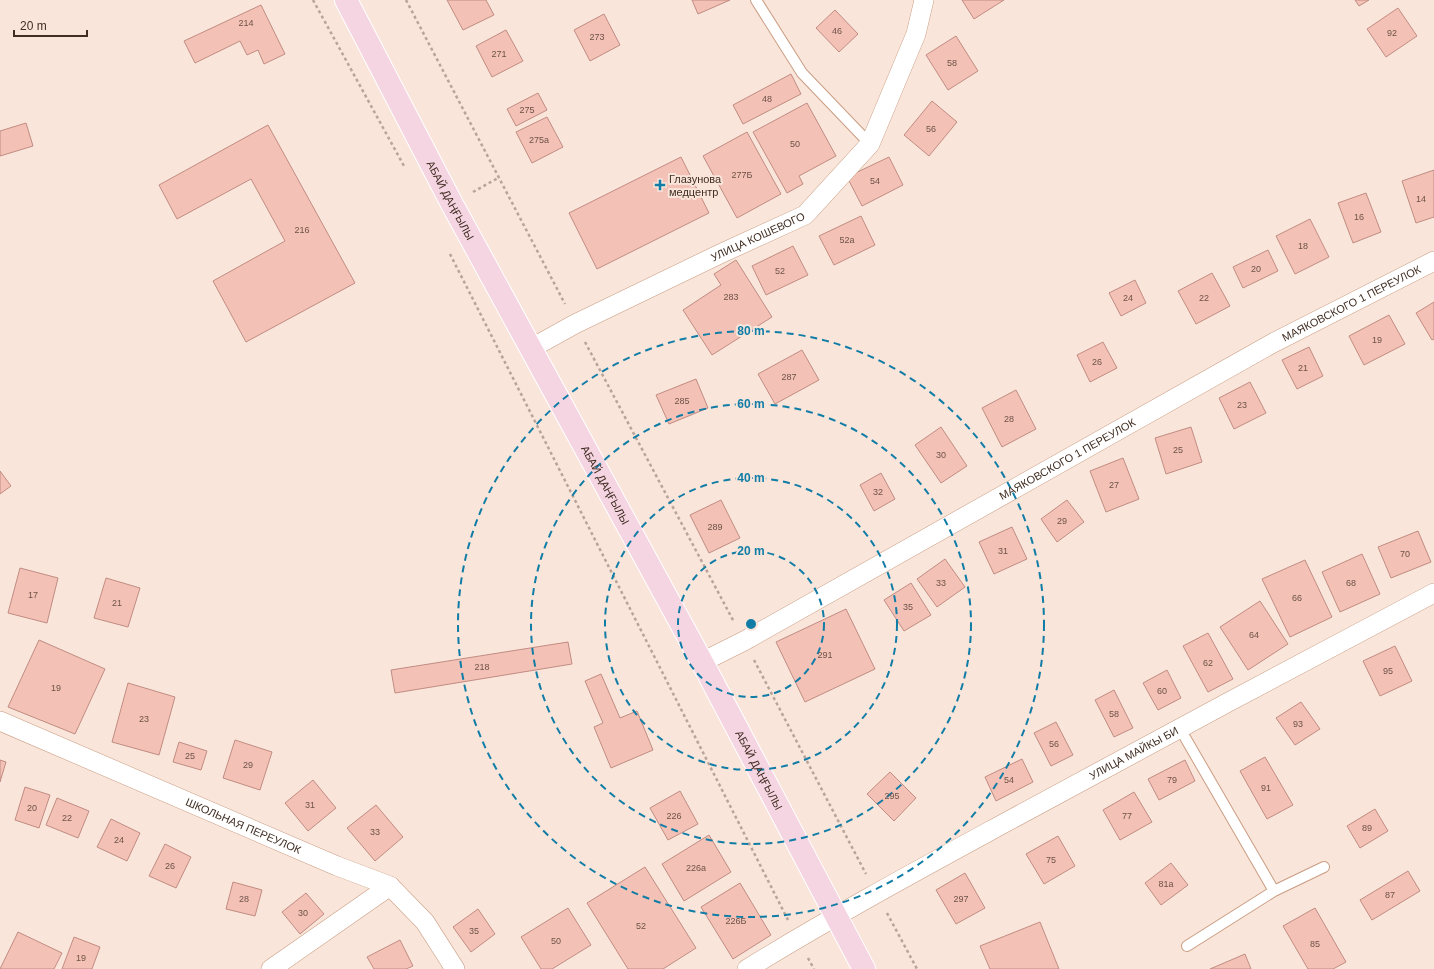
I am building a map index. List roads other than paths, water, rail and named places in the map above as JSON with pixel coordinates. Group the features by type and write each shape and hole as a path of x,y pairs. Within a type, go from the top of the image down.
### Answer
{"main road":[{"name":"АБАЙ ДАҢҒЫЛЫ","path":"346,0 452,204 702,662 864,969"}],"street":[{"name":"УЛИЦА КОШЕВОГО","path":"530,349 575,324 722,253 805,215 870,144 916,34 924,0"},
{"name":"МАЯКОВСКОГО 1 ПЕРЕУЛОК","path":"702,662 744,641 1273,343 1434,261"},
{"name":"УЛИЦА МАЙКЫ БИ","path":"747,969 797,938 876,893 1179,727 1434,593"},
{"name":"ШКОЛЬНАЯ ПЕРЕУЛОК","path":"0,721 329,862 390,886 425,922 454,969"},
{"path":"271,969 390,886"}],"lane":[{"path":"756,0 802,73 870,144"},
{"path":"1179,727 1274,891"},
{"path":"1187,946 1274,891 1324,867"}],"place":[{"name":"Глазунова медцентр","path":"660,185"}]}
